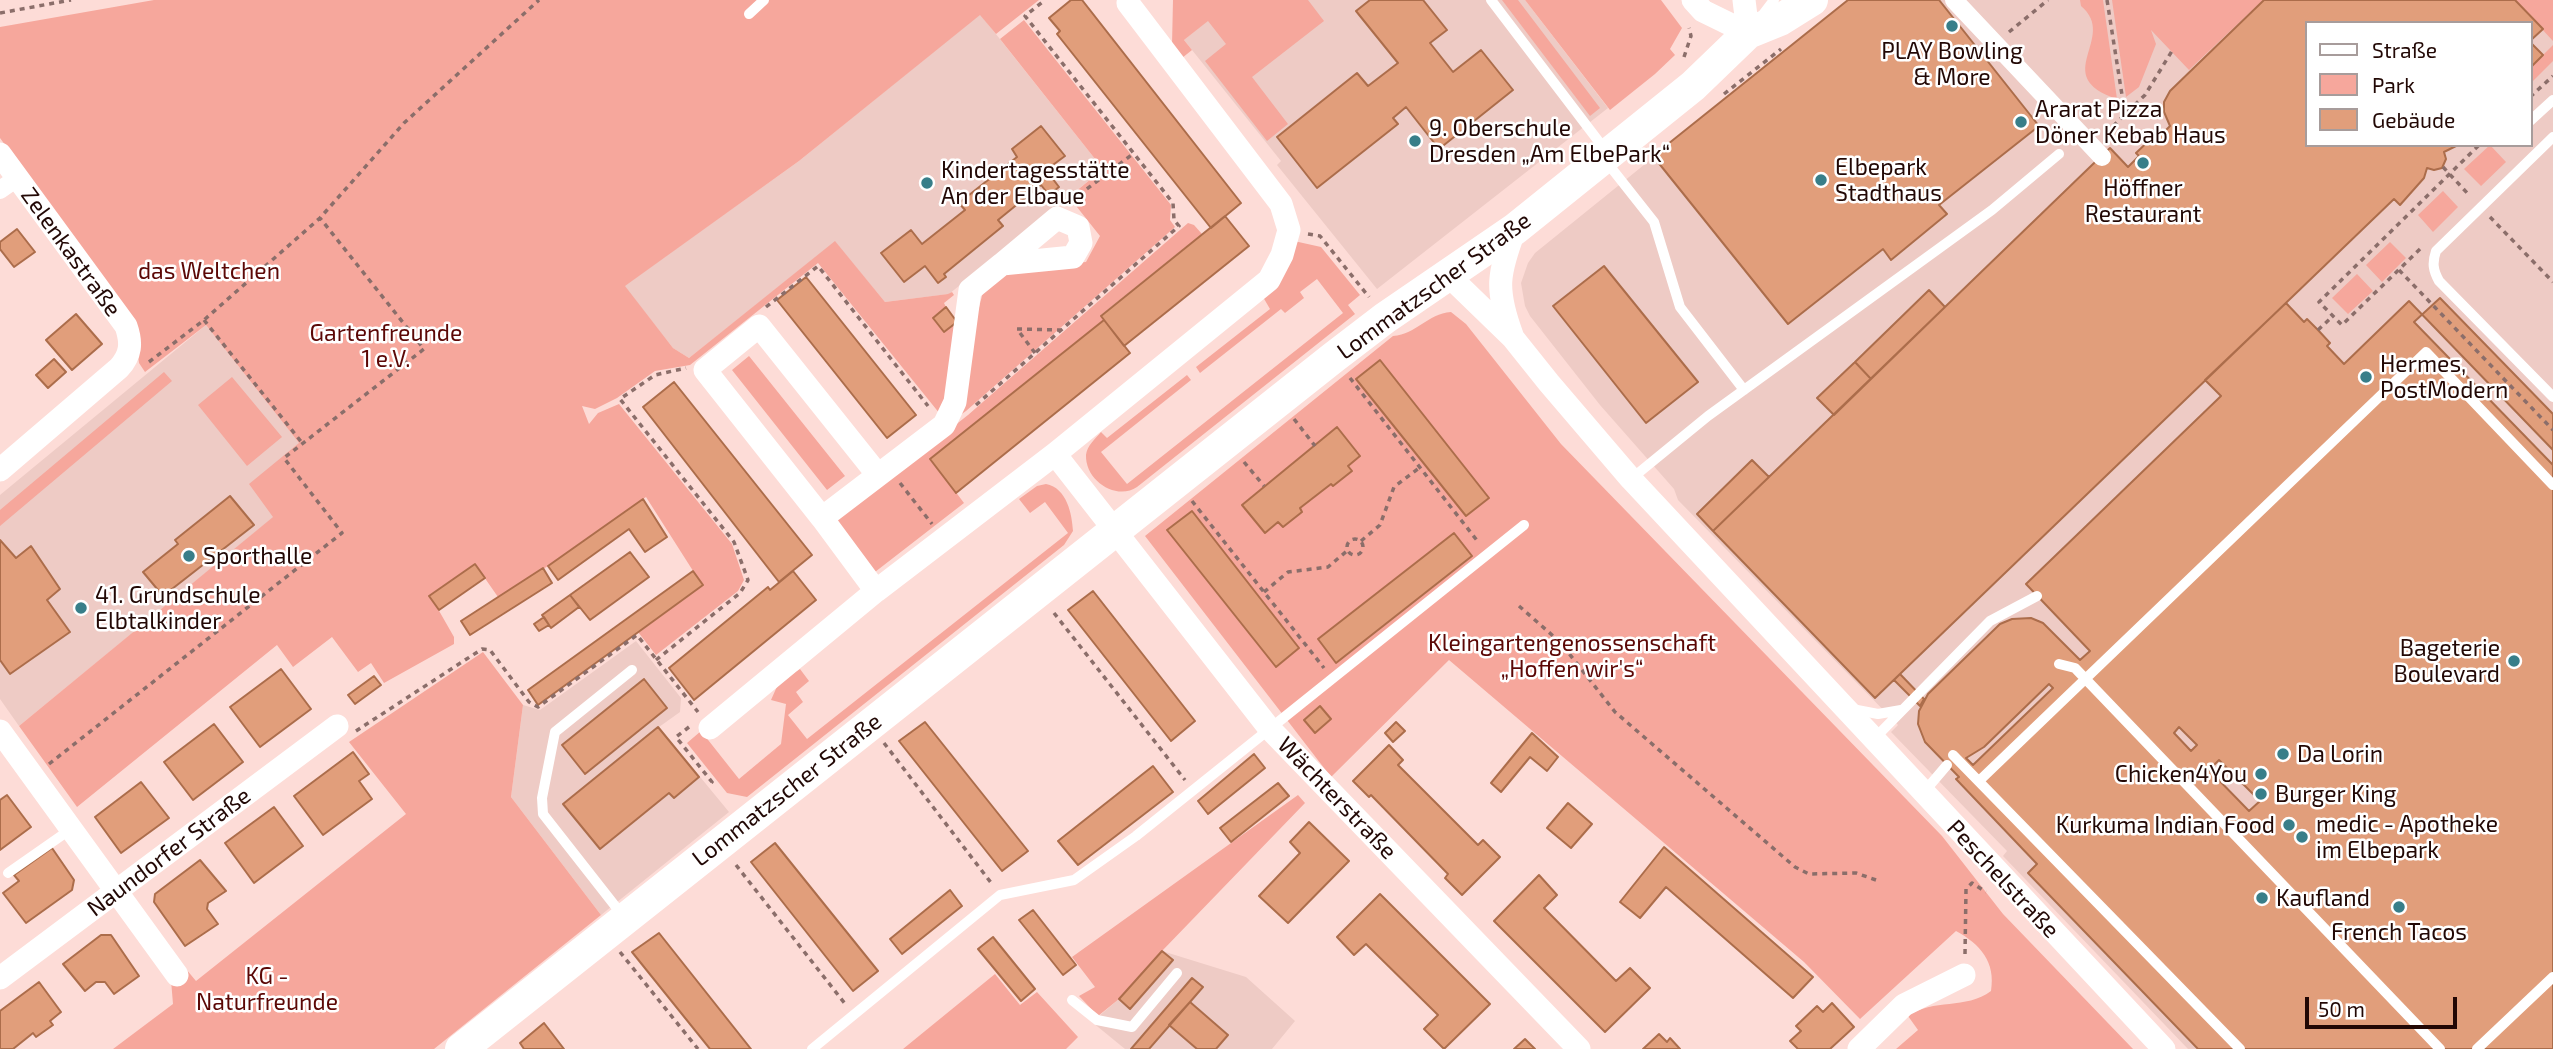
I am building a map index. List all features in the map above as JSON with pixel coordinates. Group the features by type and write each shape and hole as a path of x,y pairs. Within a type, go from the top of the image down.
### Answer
{"main road":[{"name":"Lommatzscher Straße","path":"1748,33 1759,0"},
{"name":"Lommatzscher Straße","path":"461,1049 1334,357 1385,318 1515,229 1701,79 1748,33 1780,20 1812,0"}],"street":[{"path":"1744,0 1748,33"},
{"path":"1954,0 2097,152"},
{"path":"710,727 876,591 1055,454 1269,280 1282,255 1289,230 1281,204 1128,3"},
{"path":"1698,6 1748,33"},
{"name":"Zelenkastraße","path":"0,154 9,184 126,326 130,345 125,362"},
{"path":"822,518 944,425 955,402 970,290 1057,218 1078,227 1080,243 1073,257 1002,264"},
{"path":"1513,338 1499,292 1503,260 1515,229"},
{"path":"1449,276 1513,338"},
{"path":"876,591 705,370 759,326 883,471"},
{"name":"Peschelstraße","path":"1513,338 1631,479 2164,1049"},
{"path":"0,470 125,362"},
{"path":"1055,454 1114,532"},
{"name":"Wächterstraße","path":"1114,532 1269,728 1578,1049"},
{"name":"Naundorfer Straße","path":"0,978 330,730"},
{"path":"0,731 177,975"},
{"path":"1859,1049 1905,1005 1964,975"}],"lane":[{"path":"749,14 764,0"},
{"path":"1491,0 1654,222 1680,307 1744,390"},
{"path":"1748,33 1774,0"},
{"path":"2532,119 2553,100"},
{"path":"2553,137 2436,251 2433,261 2434,271 2440,281 2553,397"},
{"path":"1631,479 1708,416 1992,210 2059,155"},
{"path":"1979,781 2426,352 2553,485"},
{"path":"812,1049 1000,895 1074,880 1136,836 1524,525"},
{"path":"1873,740 1990,621 2037,596"},
{"path":"2059,664 2075,667 2440,1049"},
{"path":"616,926 543,814 542,798 555,732 632,670"},
{"path":"1844,707 1878,714 1901,710"},
{"path":"1954,755 2240,1049"},
{"path":"1923,793 1947,765"},
{"path":"8,873 71,829"},
{"path":"1072,1000 1097,1020 1132,1027 1177,973"},
{"path":"2477,1049 2553,977"}],"path":[{"path":"0,13 71,0"},
{"path":"125,362 135,373 204,320 320,218 404,123 539,0"},
{"path":"759,326 760,312 818,266 944,425 949,425 967,413 1179,226 1174,220 1173,204 1025,16 1045,0"},
{"path":"1994,45 2048,0"},
{"path":"2107,0 2125,114"},
{"path":"1679,63 1685,55 1691,36 1688,24 1698,6"},
{"path":"2097,152 2125,114 2145,95 2172,51"},
{"path":"2532,95 2553,76"},
{"path":"2426,243 2342,325 2319,302 2477,147"},
{"path":"1057,218 1058,212 1133,153"},
{"path":"2443,167 2553,282"},
{"path":"33,777 342,533 284,458 424,349 320,218"},
{"path":"1289,230 1320,236 1385,318"},
{"path":"2399,270 2553,430"},
{"path":"2318,330 2333,316"},
{"path":"204,320 303,444"},
{"path":"1035,353 1017,329 1062,330"},
{"path":"1334,357 1487,554"},
{"path":"656,660 740,593 748,580 733,542 620,399 655,375 691,367 705,370"},
{"path":"1280,400 1315,446"},
{"path":"1227,441 1264,486"},
{"path":"1361,541 1380,525 1394,487 1419,468"},
{"path":"883,471 944,539"},
{"path":"1177,482 1332,678"},
{"path":"1264,592 1288,572 1328,568 1348,550 1347,546 1351,540 1361,541"},
{"path":"1348,550 1354,555 1359,553 1363,549 1361,541"},
{"path":"1037,592 1193,790"},
{"path":"1519,606 1560,642 1615,712 1795,867 1809,874 1856,873 1876,880"},
{"path":"330,730 340,741 482,649 490,650 529,702 538,708 637,635 710,727"},
{"path":"870,725 1000,895"},
{"path":"676,737 712,782 708,785"},
{"path":"720,844 854,1016"},
{"path":"1964,975 1966,888 1972,883 1988,893"},
{"path":"616,926 698,1049"}],"shaded area":[{"name":"9. Oberschule Dresden „Am ElbePark“","path":"1191,0 1525,0 1608,108 1377,289 1277,165 1281,161 1184,40 1207,21"},
{"path":"1848,0 2553,0 2553,1049 2188,1049 2003,856 2007,851 1891,732 1898,725 1678,500 1674,489 1600,405 1530,316 1525,306 1521,283 1528,263 1535,253"},
{"name":"Kindertagesstätte An der Elbaue","path":"980,14 1103,169 949,294 885,302 835,242 689,358 673,348 624,286 799,161"},
{"name":"41. Grundschule Elbtalkinder","path":"206,325 299,443 274,517 19,726 0,699 0,495"},
{"path":"636,641 681,698 680,712 659,727 729,812 601,915 511,797 523,705 540,710"},
{"path":"1162,951 1246,977 1295,1021 1272,1049 1125,1049 1092,1022 1119,999"}],"green space":[{"path":"154,0 1039,0 996,34 980,15 799,161 625,286 673,348 689,358 835,241 885,302 952,292 954,295 944,303 946,307 933,318 944,332 957,322 955,366 940,414 818,263 690,365 655,371 617,398 595,409 582,406 589,424 598,413 619,404 732,544 744,580 738,591 656,655 638,632 702,585 646,497 548,566 498,597 475,564 430,595 454,637 454,644 384,683 371,663 358,672 332,637 293,667 277,645 77,807 19,726 273,517 249,484 299,443 206,325 145,372 139,363 134,322 0,138 0,27"},
{"path":"1173,0 1308,0 1324,21 1252,77 1288,124 1267,141 1205,61 1226,44 1208,21 1184,40 1192,50 1182,58 1172,45"},
{"path":"1502,0 1518,0 1600,108 1590,116"},
{"path":"1525,0 1661,0 1682,28 1670,49 1675,55 1610,110"},
{"path":"2080,0 2103,0 2117,99 2097,90 2088,79 2085,68 2093,31 2091,18 2081,6"},
{"path":"2112,0 2263,0 2189,70 2151,30 2156,44 2139,87 2126,97"},
{"path":"2515,0 2553,0 2553,41"},
{"path":"1024,20 1171,205 1170,220 1175,227 949,423 983,292 1013,268 1086,262 1100,236 1069,197 1103,169 1000,39"},
{"path":"2553,45 2553,61 2532,82 2532,66"},
{"path":"2488,147 2492,147 2506,162 2481,186 2464,169"},
{"path":"2443,191 2458,207 2433,232 2418,215"},
{"path":"1188,223 1194,225 1202,234 1101,315 1104,320 931,459 964,503 875,572 837,525 839,512 892,475 968,415"},
{"path":"1294,241 1321,247 1360,295 1348,305 1355,314 1137,487 1120,492 1096,480 1087,464 1086,455 1101,432 1107,438 1187,375 1191,380 1101,452 1127,484 1343,313 1317,279 1300,292 1304,298 1285,313 1281,309 1200,373 1196,367 1270,309 1263,297"},
{"path":"2390,242 2406,258 2382,282 2366,265"},
{"path":"2357,274 2373,291 2348,314 2332,298"},
{"name":"Kleingartengenossenschaft „Hoffen wir's“","path":"1451,312 1466,324 1561,444 1942,836 2003,914 2133,1049 1896,1049 1918,1030 1908,1016 1928,1007 1981,997 1991,991 1991,971 1979,948 1956,931 1860,1019 1804,962 1449,660 1331,777 1145,536 1393,336 1409,332 1435,316"},
{"path":"749,356 845,476 827,490 732,370"},
{"path":"164,372 172,381 0,526 0,510"},
{"path":"232,377 282,437 247,466 198,405"},
{"path":"1037,486 1053,486 1064,496 1070,510 1073,531 1064,545 747,797 727,793 687,743 701,731 739,779 781,744 786,704 771,700 779,682 800,669 809,681 796,692 803,702 788,715 807,739 1068,533 1045,502 1030,513 1019,499"},
{"name":"KG - Naturfreunde","path":"483,652 523,705 511,797 601,915 434,1049 113,1049 173,1004 171,980 186,969 196,981 406,814 349,742"},
{"path":"1298,795 1305,803 1119,999 1098,1016 1079,996 1095,987 1072,957"},
{"path":"995,974 1020,1005 1037,992 1078,1037 1066,1049 903,1049"}],"building":[{"path":"1071,0 1082,0 1241,203 1211,228 1057,34 1060,31 1049,18"},
{"path":"1370,0 1423,0 1447,30 1430,43 1453,72 1481,50 1513,90 1439,149 1406,107 1393,118 1398,124 1317,188 1277,137 1357,73 1368,86 1398,63 1356,11"},
{"name":"Elbepark Stadthaus","path":"1848,0 1939,0 2039,126 1939,205 1947,214 1891,260 1883,249 1788,324 1653,156"},
{"path":"2264,0 2515,0 2543,29 2532,39 2532,21 2304,21 2304,147 2454,147 2444,152 2446,159 2442,168 2427,168 2424,178 2400,205 2394,199 1875,698 1713,531 2110,148 2128,167 2139,156 2136,153 2159,131 2162,134 2170,126 2164,112 2164,102 2170,91"},
{"path":"2532,44 2543,55 2532,66"},
{"path":"1041,126 1065,156 1046,170 1059,187 1049,195 1041,185 998,220 1003,226 944,274 946,277 938,283 925,266 904,282 881,253 911,230 922,244 965,210 959,203 1017,157 1012,149"},
{"path":"1225,216 1249,246 1124,346 1101,316"},
{"path":"17,229 35,252 14,267 0,249 0,242"},
{"path":"1604,266 1698,382 1646,423 1553,306"},
{"path":"806,277 916,415 887,438 777,300"},
{"path":"1929,290 1945,307 1871,379 1855,362"},
{"path":"2440,298 2553,414 2553,465 2414,322"},
{"path":"2409,301 2553,450 2553,1049 2198,1049 2028,873 2037,864 1956,779 1959,777 1925,742 1918,724 1919,711 1928,694 2000,624 2012,619 2031,618 2043,623 2080,660 2090,651 2026,584 2221,396 2205,380 2286,303 2304,322 2307,319 2318,330 2330,343 2327,346 2344,364","holes":["2049,684 2053,688 1973,765 1966,758 1984,747","2179,727 2197,745 2191,751 2174,733","2219,760 2260,801 2249,811 2209,770"]},
{"path":"946,307 957,322 944,332 933,318"},
{"path":"76,314 102,344 72,370 46,340"},
{"path":"1104,320 1130,353 956,493 930,459"},
{"path":"54,359 66,372 48,388 36,375"},
{"path":"1380,360 1489,498 1466,516 1356,379"},
{"path":"1855,362 1871,379 1834,415 1817,398"},
{"path":"674,382 812,555 779,582 643,407"},
{"path":"1337,427 1360,456 1348,466 1352,471 1300,508 1302,512 1283,527 1278,522 1265,533 1242,505"},
{"path":"1752,460 1769,477 1713,531 1697,514"},
{"name":"Sporthalle","path":"230,496 254,525 163,596 143,572 178,544 175,540"},
{"path":"643,499 667,537 645,552 629,529 558,580 548,566"},
{"path":"1192,511 1299,648 1276,667 1167,530"},
{"path":"1454,533 1472,556 1336,663 1318,639"},
{"path":"0,540 16,558 31,546 60,589 47,600 70,632 10,674 0,660"},
{"path":"630,552 649,577 590,620 570,595"},
{"path":"475,564 485,578 439,610 429,596"},
{"path":"543,568 552,583 470,635 461,621"},
{"path":"693,571 703,585 538,705 528,690"},
{"path":"793,571 816,600 694,700 669,668 768,587 770,590"},
{"path":"1093,591 1195,721 1171,741 1068,610"},
{"path":"570,595 579,607 551,628 542,615"},
{"path":"544,617 549,625 539,631 534,624"},
{"path":"281,669 311,709 260,747 230,707"},
{"path":"1900,674 1924,699 1920,706 1894,680"},
{"path":"374,676 381,685 355,704 348,695"},
{"path":"644,679 667,708 585,774 562,745"},
{"path":"1320,706 1331,719 1315,733 1304,720"},
{"path":"925,722 1028,851 1002,871 899,741"},
{"path":"1396,722 1405,731 1393,742 1385,733"},
{"path":"214,724 243,762 193,800 164,762"},
{"path":"658,727 699,777 674,798 669,793 600,849 563,804"},
{"path":"1532,733 1558,757 1547,771 1530,757 1501,792 1491,783"},
{"path":"1389,745 1403,760 1398,765 1478,845 1483,840 1500,857 1462,895 1445,878 1448,874 1371,795 1369,797 1353,781"},
{"path":"353,752 369,774 359,781 372,799 323,835 294,796"},
{"path":"1254,754 1265,768 1208,814 1198,801"},
{"path":"1153,766 1173,792 1078,865 1058,841"},
{"path":"141,782 169,818 121,853 95,817"},
{"path":"1278,783 1289,796 1231,842 1220,828"},
{"path":"7,795 31,827 0,850 0,800"},
{"path":"1568,803 1592,824 1571,848 1547,828"},
{"path":"274,807 303,846 254,883 225,843"},
{"path":"1309,822 1349,861 1288,923 1259,896 1300,853 1290,842"},
{"path":"775,843 878,971 853,991 751,862"},
{"path":"1664,847 1813,977 1793,998 1666,887 1640,918 1620,902"},
{"path":"52,848 74,880 72,890 26,923 3,893 19,881 14,875"},
{"path":"200,860 226,891 208,903 207,909 218,924 185,946 154,902 155,894"},
{"path":"1539,875 1557,895 1544,908 1616,981 1630,968 1650,988 1605,1032 1494,921"},
{"path":"950,890 962,906 902,954 890,939"},
{"path":"1380,894 1490,1004 1444,1049 1424,1029 1438,1015 1366,944 1354,955 1337,937"},
{"path":"1033,910 1076,965 1063,975 1019,920"},
{"path":"659,933 751,1049 710,1049 632,952"},
{"path":"101,935 111,935 139,976 114,994 105,982 96,982 85,991 63,964"},
{"path":"993,937 1035,989 1021,1001 978,949"},
{"path":"1162,951 1173,960 1130,1009 1119,999"},
{"path":"1192,978 1203,987 1149,1049 1131,1049"},
{"path":"39,982 61,1012 50,1021 53,1025 36,1037 33,1033 13,1049 0,1049 0,1011"},
{"path":"1190,1002 1228,1035 1216,1049 1197,1049 1169,1025"},
{"path":"1832,1003 1854,1027 1830,1049 1798,1049 1790,1041 1801,1031 1796,1026 1817,1006 1823,1012"},
{"path":"544,1023 564,1049 524,1049 520,1043"},
{"path":"1659,1034 1667,1042 1670,1038 1680,1049 1643,1049"},
{"path":"1525,1039 1535,1049 1514,1049"}],"place":[{"name":"PLAY Bowling & More","path":"1952,26"},
{"name":"Ararat Pizza Döner Kebab Haus","path":"2021,122"},
{"name":"9. Oberschule Dresden „Am ElbePark“","path":"1415,141"},
{"name":"Höffner Restaurant","path":"2143,163"},
{"name":"Elbepark Stadthaus","path":"1821,180"},
{"name":"Kindertagesstätte An der Elbaue","path":"927,183"},
{"name":"Hermes, PostModern","path":"2366,377"},
{"name":"Sporthalle","path":"189,556"},
{"name":"41. Grundschule Elbtalkinder","path":"81,608"},
{"name":"Bageterie Boulevard","path":"2514,661"},
{"name":"Da Lorin","path":"2283,754"},
{"name":"Chicken4You","path":"2261,774"},
{"name":"Burger King","path":"2261,794"},
{"name":"Kurkuma Indian Food","path":"2289,825"},
{"name":"medic - Apotheke im Elbepark","path":"2302,837"},
{"name":"Kaufland","path":"2262,898"},
{"name":"French Tacos","path":"2399,907"}],"park label":[{"name":"das Weltchen","path":"209,271"},
{"name":"Gartenfreunde 1 e.V.","path":"386,346"}]}
